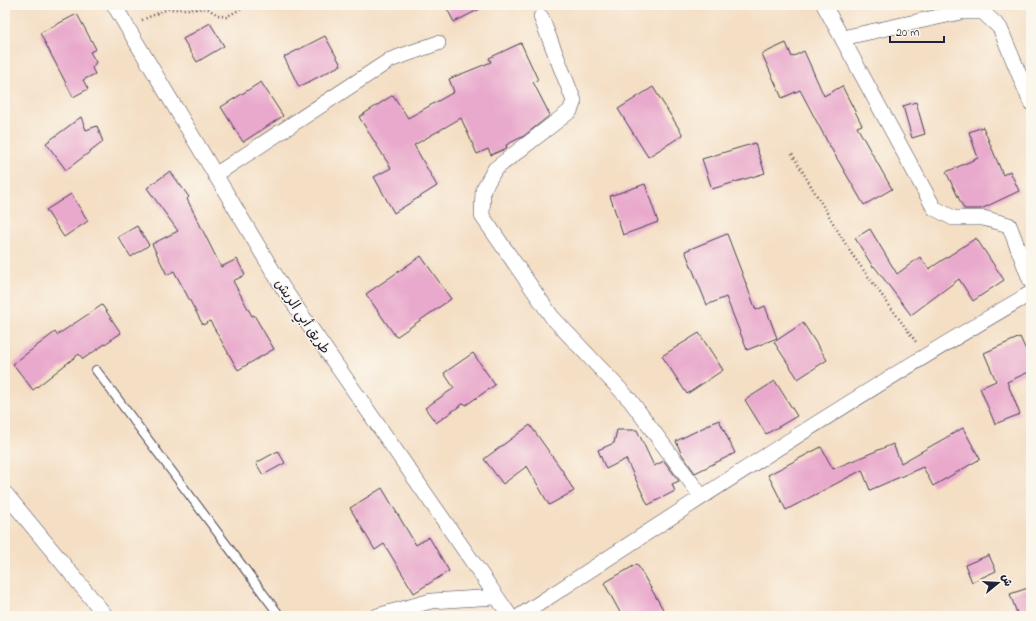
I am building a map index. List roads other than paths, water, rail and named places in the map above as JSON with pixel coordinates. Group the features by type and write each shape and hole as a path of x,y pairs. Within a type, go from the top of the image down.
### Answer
{"street":[{"name":"طريق أبي الريش","path":"114,5 283,288 510,616"},
{"path":"824,5 934,208 953,218 983,218 1009,225 1031,282"},
{"path":"842,38 961,12 983,12 1000,28 1031,103"},
{"path":"541,17 574,101 570,111 495,169 483,190 482,216 552,317 630,400 702,497"},
{"path":"215,176 390,60 438,43"},
{"path":"520,616 702,497 925,355 1031,293"},
{"path":"5,493 106,616"},
{"path":"377,616 431,601 496,597"}],"lane":[{"path":"96,370 280,616"}]}
